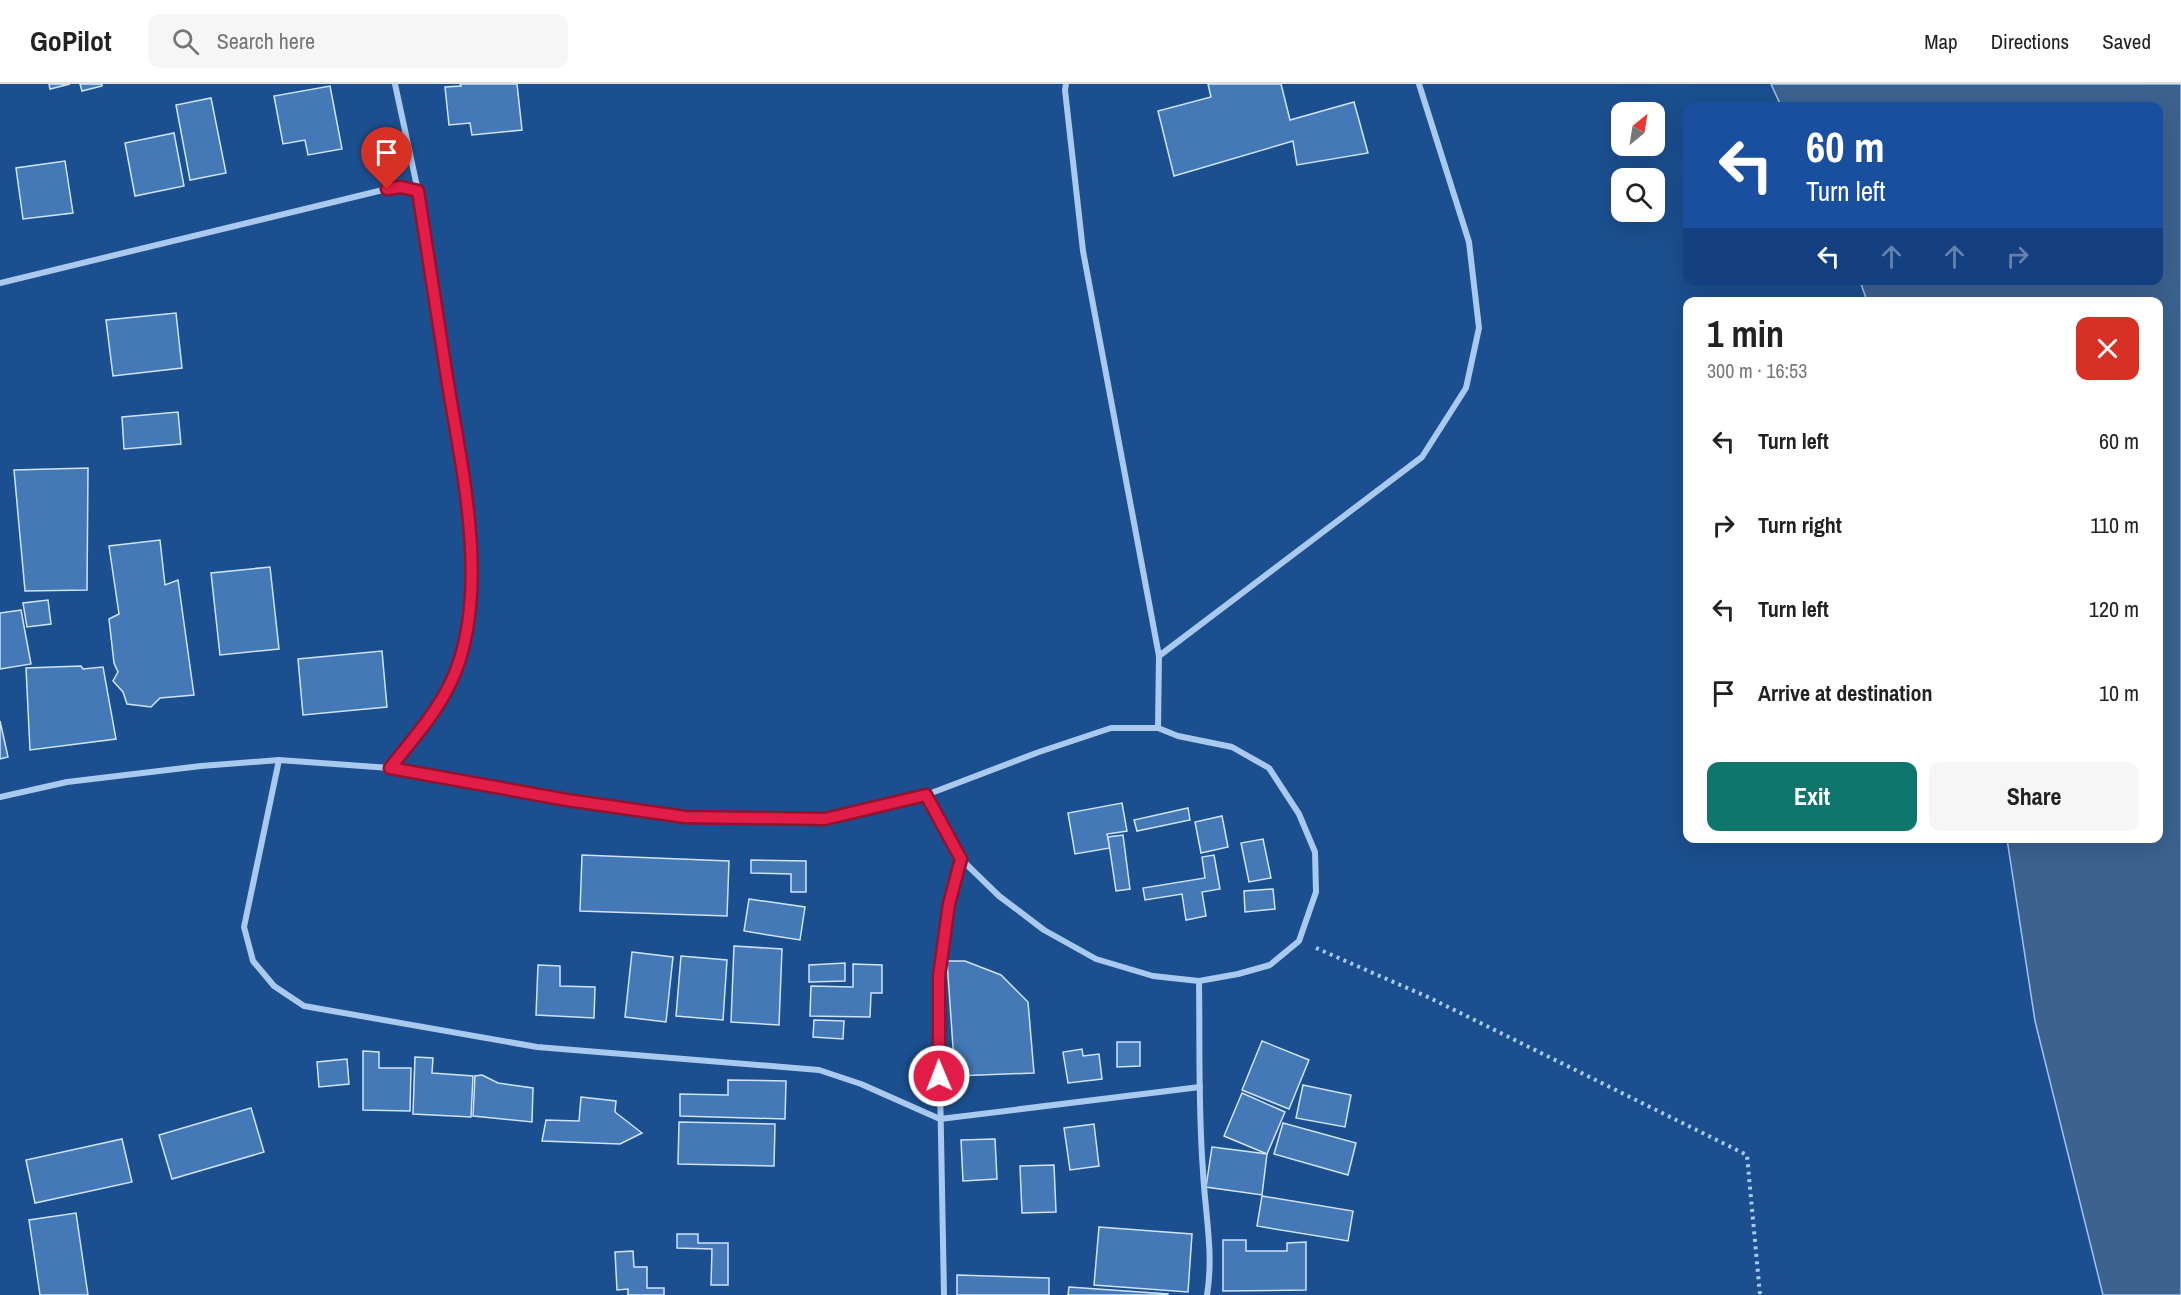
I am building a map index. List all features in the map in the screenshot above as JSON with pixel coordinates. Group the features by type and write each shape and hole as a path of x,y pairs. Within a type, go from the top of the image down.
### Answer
{"street":[{"path":"390,768 442,702 460,662 468,623 471,565 467,498 418,191 395,84"},
{"path":"1066,84 1083,251 1159,656 1158,728"},
{"path":"1159,656 1422,457 1466,388 1479,328 1469,242 1419,84"},
{"path":"0,283 387,189 401,187 418,191"},
{"path":"0,797 67,782 201,766 279,760 390,768 567,800 685,817 825,819 926,795 1039,752 1111,728 1158,728 1178,736 1232,747 1269,768 1299,814 1315,852 1316,892 1299,940 1270,965 1199,981 1153,976 1096,959 1044,930 999,896 961,859 926,795"},
{"path":"279,760 244,927 253,961 274,986 304,1006 537,1047 819,1070 861,1084 940,1119 1200,1088"},
{"path":"944,1295 939,976 949,904 961,859"},
{"path":"1199,981 1203,1172 1211,1272 1207,1295"}],"path":[{"path":"1299,940 1430,998 1747,1155 1760,1295"}],"water":[{"path":"1771,84 2181,84 2181,1295 2103,1295 2035,1021 2008,843 2163,843 2163,297 1866,297 1861,285 2163,285 2163,102 1779,102"}],"building":[{"path":"49,84 70,84 50,89"},
{"path":"80,84 102,84 102,86 82,91"},
{"path":"460,84 517,84 522,130 472,135 470,123 449,125 445,87 461,86"},
{"path":"1208,84 1281,84 1290,120 1354,102 1368,153 1297,165 1293,141 1174,176 1158,111 1211,97"},
{"path":"330,86 342,149 308,155 305,140 283,144 274,96"},
{"path":"211,98 226,173 190,180 176,105"},
{"path":"174,133 184,186 135,196 125,143"},
{"path":"65,161 73,213 23,219 16,168"},
{"path":"176,313 182,368 113,376 106,320"},
{"path":"178,412 181,444 124,449 122,417"},
{"path":"88,468 87,590 25,591 14,470"},
{"path":"160,540 165,585 178,580 194,695 160,698 151,707 127,704 123,692 113,681 118,672 114,663 109,619 119,614 109,546"},
{"path":"270,567 279,649 220,655 211,573"},
{"path":"48,600 51,624 27,627 23,603"},
{"path":"21,610 31,664 0,669 0,613"},
{"path":"382,651 387,707 303,715 298,659"},
{"path":"81,666 83,669 103,667 116,739 30,750 26,668"},
{"path":"0,721 8,757 0,759"},
{"path":"1122,803 1127,831 1107,834 1110,848 1075,854 1068,813"},
{"path":"1188,808 1190,820 1137,831 1134,820"},
{"path":"1222,816 1228,847 1201,853 1195,822"},
{"path":"1123,835 1130,889 1116,891 1108,837"},
{"path":"1263,839 1271,878 1249,882 1241,843"},
{"path":"582,855 729,861 727,916 580,911"},
{"path":"1214,855 1220,889 1202,892 1206,916 1186,920 1182,894 1145,900 1143,888 1205,878 1202,857"},
{"path":"751,860 806,861 806,892 791,892 791,874 751,873"},
{"path":"1273,889 1275,909 1245,912 1244,891"},
{"path":"749,899 805,907 800,940 744,931"},
{"path":"734,946 782,949 779,1025 731,1022"},
{"path":"632,952 673,957 666,1022 625,1017"},
{"path":"681,956 727,960 723,1020 676,1016"},
{"path":"947,961 965,961 1001,975 1028,1002 1034,1073 955,1076"},
{"path":"845,963 845,981 809,982 809,965"},
{"path":"853,964 882,965 882,993 871,993 870,1017 810,1016 811,986 853,987"},
{"path":"538,965 560,966 560,986 595,987 594,1018 536,1015"},
{"path":"814,1020 844,1021 843,1039 813,1037"},
{"path":"1262,1041 1309,1060 1289,1109 1242,1090"},
{"path":"1117,1042 1140,1042 1140,1066 1117,1067"},
{"path":"1082,1049 1083,1056 1099,1054 1102,1079 1068,1083 1063,1052"},
{"path":"363,1051 379,1052 379,1068 411,1068 410,1111 363,1110"},
{"path":"415,1057 433,1058 432,1073 473,1076 471,1117 413,1114"},
{"path":"347,1059 349,1084 319,1087 317,1062"},
{"path":"482,1075 498,1083 533,1088 532,1122 473,1116 475,1076"},
{"path":"728,1080 786,1081 785,1119 680,1116 680,1094 728,1095"},
{"path":"1303,1085 1351,1095 1345,1127 1296,1118"},
{"path":"1242,1093 1285,1112 1267,1154 1224,1136"},
{"path":"581,1097 616,1101 615,1112 642,1133 620,1144 542,1141 546,1120 579,1121"},
{"path":"251,1108 264,1152 172,1179 159,1135"},
{"path":"679,1122 775,1124 774,1166 678,1164"},
{"path":"1283,1123 1356,1143 1348,1175 1274,1154"},
{"path":"1094,1124 1099,1166 1070,1170 1064,1128"},
{"path":"122,1139 132,1182 35,1203 26,1160"},
{"path":"995,1139 997,1179 963,1181 961,1140"},
{"path":"1212,1147 1267,1154 1262,1195 1206,1187"},
{"path":"1054,1165 1056,1212 1022,1213 1020,1166"},
{"path":"1262,1196 1353,1211 1348,1241 1257,1226"},
{"path":"76,1213 88,1295 40,1295 29,1220"},
{"path":"1099,1227 1192,1234 1188,1292 1094,1285"},
{"path":"677,1234 698,1234 698,1243 728,1243 728,1285 711,1285 712,1249 677,1248"},
{"path":"1223,1240 1246,1240 1246,1251 1287,1251 1287,1243 1306,1242 1306,1290 1223,1291"},
{"path":"633,1251 634,1267 647,1267 647,1288 664,1288 664,1295 628,1295 628,1289 617,1290 615,1252"},
{"path":"957,1275 1049,1278 1049,1295 957,1295"},
{"path":"1069,1287 1168,1294 1168,1295 1068,1295"}],"route":[{"path":"387,189 401,187 418,191 467,498 471,565 468,623 460,662 442,702 390,768 567,800 685,817 825,819 926,795 961,859 949,904 939,976 939,1076"}]}
